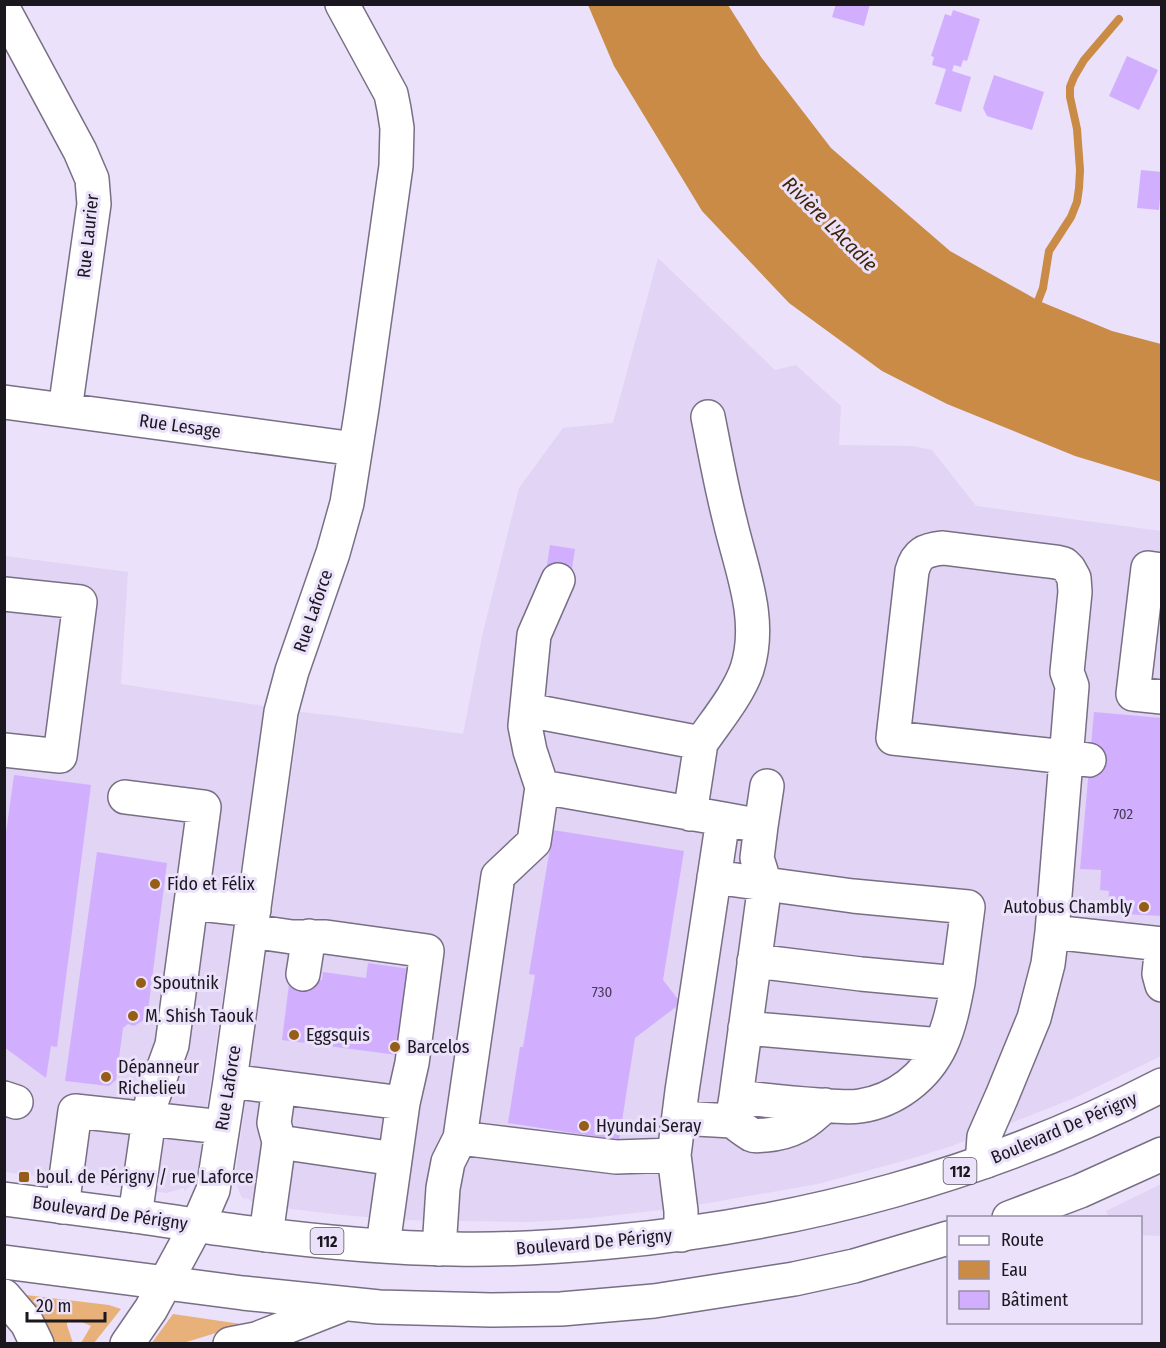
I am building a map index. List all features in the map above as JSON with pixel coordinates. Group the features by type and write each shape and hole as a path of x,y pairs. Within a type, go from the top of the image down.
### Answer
{"main road":[{"name":"Rue Laforce","path":"127,1344 166,1282 213,1190 281,712 292,671 320,592 347,503 394,183 397,139 391,94 342,4"},
{"name":"Rue Laurier","path":"4,10 80,151 90,172 94,188 89,244 65,410"},
{"name":"Rue Lesage","path":"4,402 355,450"},
{"path":"690,814 701,743 747,670 752,640 752,612 747,584 735,543 708,417"},
{"path":"986,1161 982,1150 984,1137 1034,1018 1048,963 1078,758 1072,686 1067,672 1076,592 1074,578 1069,569 1064,564 1056,562 943,548 931,549 921,554 915,561 912,572 893,738 1078,758"},
{"path":"1161,570 1148,568 1133,694 1161,697"},
{"path":"439,1249 448,1162 460,1138 498,876 534,842 542,787 530,752 525,726 534,635 558,580"},
{"path":"4,594 80,602 60,756 4,750"},
{"path":"527,710 701,743"},
{"path":"714,877 765,884 853,896 968,907 952,1014 941,1046 932,1062 920,1076 909,1086 878,1101 860,1106 825,1106 799,1126 776,1134 754,1136 734,1109 765,884 756,858 767,786"},
{"path":"542,787 761,826"},
{"path":"125,797 204,807 172,1045 152,1100 135,1216"},
{"path":"681,1235 681,1211 674,1155 723,819"},
{"path":"191,903 252,921 292,936 427,951 383,1245"},
{"path":"1052,932 1161,944 1159,974 1161,985"},
{"path":"303,974 317,937"},
{"path":"754,961 958,983"},
{"path":"745,1028 941,1046"},
{"path":"230,1081 403,1103"},
{"name":"Boulevard De Périgny","path":"4,1199 266,1235 439,1249 537,1248 639,1240 748,1225 840,1204 962,1170 1093,1119 1161,1085"},
{"path":"266,1235 279,1142 274,1123 279,1088"},
{"path":"679,1118 734,1109"},
{"path":"62,1207 75,1111 222,1128"},
{"path":"460,1138 616,1157 674,1155"},
{"path":"279,1142 395,1159"},
{"path":"1013,1216 1080,1191 1161,1154"},
{"path":"4,1262 344,1304 406,1309 561,1310 693,1296 794,1279 864,1263 947,1238"},
{"path":"4,1296 24,1318 37,1344"},
{"path":"230,1344 256,1339 344,1304"}],"shaded area":[{"path":"658,258 775,370 796,365 841,406 839,445 912,446 932,450 976,506 1161,531 1161,1056 1072,1099 952,1146 818,1184 697,1205 590,1218 531,1222 404,1220 258,1205 247,1198 244,1199 235,1180 236,1169 300,712 463,734 483,632 519,488 563,428 613,423"},
{"path":"5,556 128,572 121,684 264,706 198,1170 194,1181 185,1191 183,1188 167,1193 5,1172"},
{"path":"1161,1184 1161,1236 1142,1235 1142,1216 1108,1216 1106,1211"},
{"path":"26,1295 109,1305 121,1309 94,1343 81,1343 91,1326 69,1320 67,1325 73,1343 53,1343 48,1330 25,1297"},
{"path":"173,1314 248,1325 183,1343 151,1344"}],"water":[{"name":"Rivière L'Acadie","path":"588,5 728,5 761,57 831,148 950,251 1039,301 1112,331 1161,344 1161,482 1075,456 947,404 882,371 789,303 702,211 614,66"}],"building":[{"path":"836,4 870,4 864,26 832,17"},
{"path":"953,10 980,19 967,61 963,60 961,67 954,65 952,71 971,77 961,112 935,104 946,69 932,65 934,57 931,56 945,14 951,16"},
{"path":"1127,56 1158,70 1139,110 1109,96"},
{"path":"994,75 1044,92 1032,130 987,116 983,108"},
{"path":"1141,170 1162,172 1159,210 1137,208"},
{"path":"550,545 575,549 570,581 545,578"},
{"path":"1094,712 1162,718 1162,916 1107,913 1109,891 1100,890 1101,870 1080,869"},
{"path":"14,775 91,785 57,1047 51,1046 46,1078 4,1047 4,847"},
{"path":"553,830 684,851 663,980 681,1003 635,1038 619,1140 508,1123 520,1047 523,1047 535,975 529,974"},
{"path":"97,852 167,863 147,1018 134,1026 128,1024 123,1028 116,1080 109,1086 65,1081"},
{"path":"368,963 417,970 405,1056 282,1040 290,976 322,980 323,972 366,978"}],"waterway":[{"path":"1035,309 1043,288 1049,251 1071,217 1077,202 1080,170 1077,129 1070,87 1084,60 1119,19"}],"place":[{"name":"Fido et Félix","path":"155,884"},
{"name":"Autobus Chambly","path":"1144,907"},
{"name":"Spoutnik","path":"141,983"},
{"name":"M. Shish Taouk","path":"133,1016"},
{"name":"Eggsquis","path":"294,1035"},
{"name":"Barcelos","path":"395,1047"},
{"name":"Dépanneur Richelieu","path":"106,1077"},
{"name":"Hyundai Seray","path":"584,1126"},
{"name":"boul. de Périgny / rue Laforce","path":"24,1177"}]}
